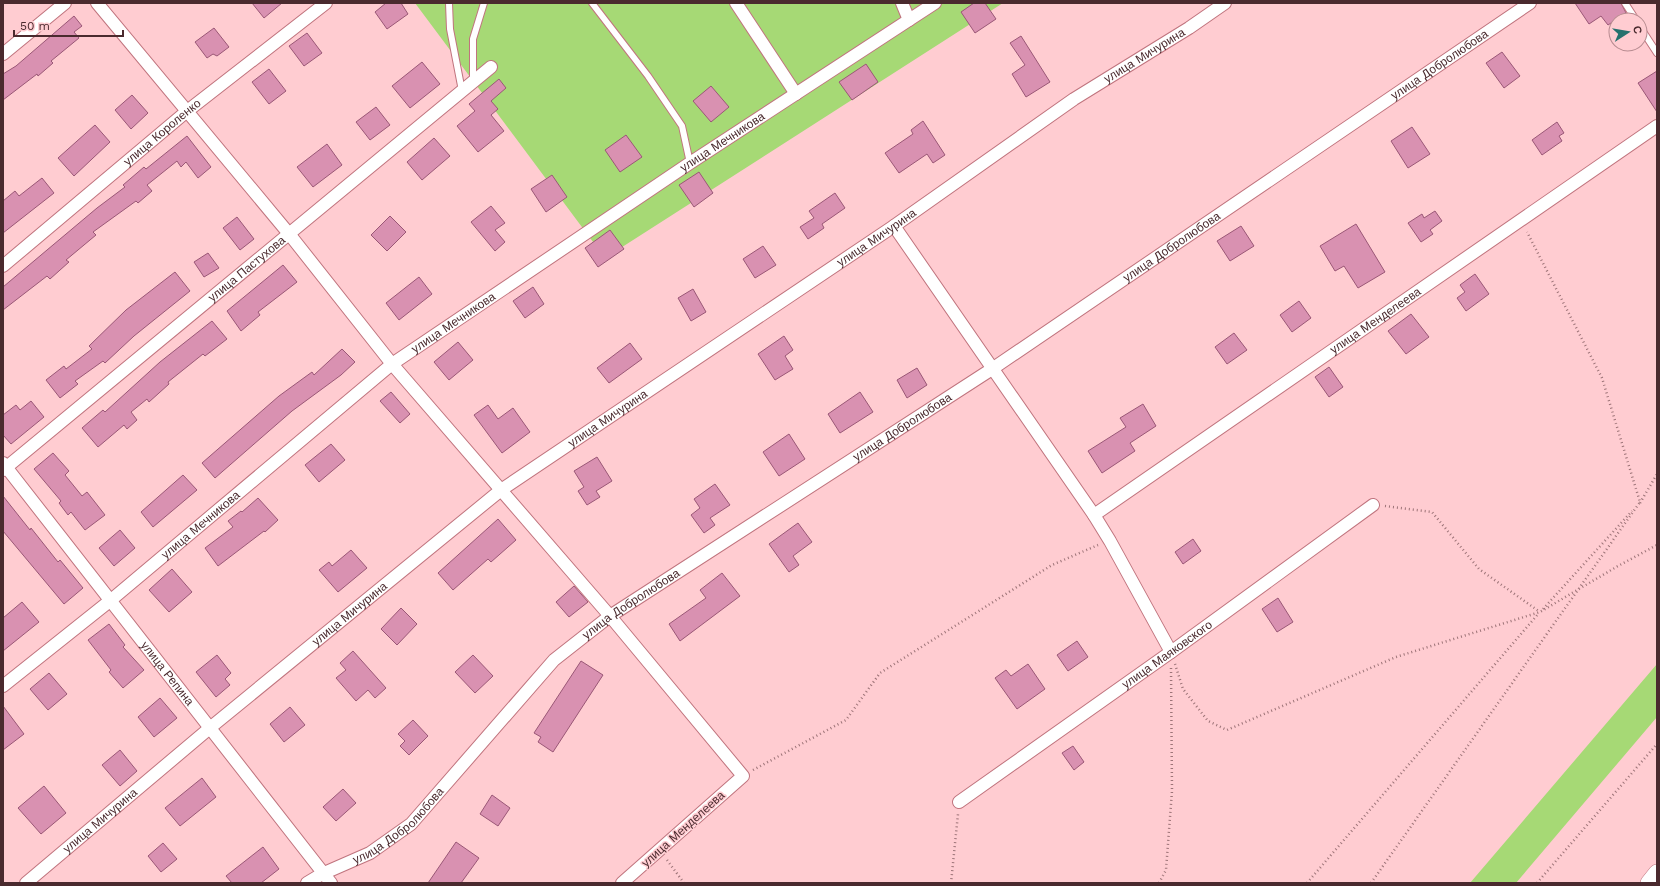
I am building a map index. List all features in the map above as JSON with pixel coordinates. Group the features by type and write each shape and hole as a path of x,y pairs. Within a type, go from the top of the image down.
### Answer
{"main road":[{"path":"1649,883 1657,873"}],"street":[{"path":"3,54 64,3"},
{"path":"97,3 186,112 290,235 392,364 610,616 743,776"},
{"name":"улица Короленко","path":"3,266 186,112 326,3"},
{"path":"736,3 796,94"},
{"path":"902,3 910,20"},
{"name":"улица Мечникова","path":"3,686 111,600 392,364 690,163 936,3"},
{"name":"улица Мичурина","path":"26,883 211,727 501,490 894,226 1074,99 1189,28 1225,3"},
{"name":"улица Добролюбова","path":"307,883 322,874 370,853 411,824 554,660 610,616 992,369 1530,3"},
{"name":"улица Пастухова","path":"4,467 290,235 491,67"},
{"name":"улица Менделеева","path":"1094,515 1308,365 1522,221 1657,126"},
{"path":"894,226 1094,515 1110,541 1171,652"},
{"name":"улица Репина","path":"4,467 211,727 322,874 331,883"},
{"name":"улица Маяковского","path":"959,802 1171,652 1373,505"},
{"name":"улица Менделеева","path":"622,883 743,776"}],"lane":[{"path":"448,3 450,29 462,91"},
{"path":"473,82 473,39 484,3"},
{"path":"592,3 648,76 682,126 690,163"},
{"path":"1625,3 1631,12"},
{"path":"1648,39 1657,53"}],"path":[{"path":"1522,221 1602,378 1640,502"},
{"path":"1371,883 1640,502 1657,474"},
{"path":"1307,883 1540,612 1640,502"},
{"path":"1373,505 1432,512 1479,569 1540,612"},
{"path":"743,776 846,720 880,673 1052,564 1110,541"},
{"path":"1171,652 1183,689 1208,721 1227,730 1396,657 1540,612 1657,545"},
{"path":"1159,883 1166,870 1172,791 1171,652"},
{"path":"1537,883 1657,744"},
{"path":"951,883 959,802"},
{"path":"659,850 684,883"}],"green space":[{"path":"415,3 1003,3 605,258"},
{"path":"1657,664 1657,717 1516,883 1470,883"}],"building":[{"path":"252,3 282,3 264,18"},
{"path":"386,3 401,3 408,14 387,29 375,12"},
{"path":"974,3 985,3 996,19 975,33 961,12"},
{"path":"1575,3 1621,3 1626,12 1608,12 1608,25 1601,16 1589,24"},
{"path":"74,16 82,26 74,32 79,38 51,61 53,63 38,76 37,74 3,100 3,74 16,66"},
{"path":"214,28 229,47 217,56 213,54 207,58 195,42"},
{"path":"307,33 322,53 304,66 289,46"},
{"path":"1021,36 1050,82 1026,97 1012,74 1025,65 1010,43"},
{"path":"1502,52 1520,76 1504,88 1486,63"},
{"path":"422,62 440,84 410,108 392,86"},
{"path":"866,64 878,82 852,100 839,82"},
{"path":"269,69 286,91 269,104 252,82"},
{"path":"1657,71 1657,112 1638,83"},
{"path":"499,79 506,88 491,101 498,109 491,115 504,131 478,152 457,126 475,111 469,104"},
{"path":"711,86 729,107 711,122 693,101"},
{"path":"132,95 148,113 131,129 115,110"},
{"path":"376,107 390,125 370,140 356,122"},
{"path":"923,121 945,155 933,163 927,154 899,173 885,153 913,134 911,130"},
{"path":"1557,122 1564,133 1559,136 1562,141 1542,155 1532,140"},
{"path":"95,125 110,142 74,176 58,158"},
{"path":"1412,127 1430,154 1408,168 1391,141"},
{"path":"626,135 642,157 620,172 605,150"},
{"path":"187,136 211,167 198,178 186,162 181,167 177,161 147,185 152,191 138,203 136,201 93,232 96,235 66,260 69,262 50,279 47,276 3,310 3,287 97,208 125,187 123,185 144,167 146,169"},
{"path":"434,138 450,156 422,180 407,162"},
{"path":"327,144 342,165 313,187 297,167"},
{"path":"699,172 713,193 694,207 679,185"},
{"path":"552,175 567,197 546,212 531,189"},
{"path":"42,178 54,193 3,233 3,201 15,191 19,196"},
{"path":"835,193 845,208 822,224 824,228 808,239 800,227 814,218 809,211"},
{"path":"491,206 505,223 495,230 505,242 495,251 471,222"},
{"path":"1435,211 1442,221 1430,230 1433,234 1421,242 1408,223 1422,214 1424,218"},
{"path":"390,216 406,232 387,251 371,235"},
{"path":"237,217 254,239 240,250 223,228"},
{"path":"1356,224 1385,272 1358,288 1344,266 1335,271 1320,246"},
{"path":"1241,226 1254,246 1230,261 1217,241"},
{"path":"610,230 624,249 598,267 585,248"},
{"path":"763,246 776,265 755,278 743,259"},
{"path":"208,253 219,268 204,277 194,262"},
{"path":"283,265 297,282 258,312 260,315 241,331 227,311"},
{"path":"175,272 190,291 134,336 105,363 103,361 75,381 78,384 60,398 46,380 64,366 66,369 92,349 89,346 126,310"},
{"path":"1475,274 1489,294 1466,311 1457,298 1465,292 1460,285"},
{"path":"419,277 432,294 399,320 386,303"},
{"path":"533,287 544,304 525,318 513,301"},
{"path":"693,289 706,312 691,321 678,298"},
{"path":"1299,301 1311,318 1292,332 1280,315"},
{"path":"1411,314 1429,337 1406,354 1388,331"},
{"path":"212,321 227,339 205,356 203,354 168,382 169,384 149,402 147,399 131,412 137,420 127,429 124,425 98,447 82,428 103,410 105,412 160,362"},
{"path":"1234,333 1247,350 1227,364 1215,347"},
{"path":"784,336 793,350 785,356 793,369 775,380 758,354"},
{"path":"458,342 473,360 449,380 434,362"},
{"path":"630,343 642,359 609,383 597,368"},
{"path":"342,349 355,362 341,375 292,411 215,478 202,463 279,396 312,372 314,375"},
{"path":"1329,367 1343,387 1329,397 1315,377"},
{"path":"917,368 927,385 907,398 897,380"},
{"path":"391,392 410,414 400,423 380,401"},
{"path":"860,392 873,412 840,433 828,414"},
{"path":"31,401 44,417 11,444 3,435 3,415 16,405 20,410"},
{"path":"1143,404 1156,426 1130,443 1135,451 1102,473 1088,451 1126,427 1120,418"},
{"path":"488,405 498,419 513,408 530,432 502,453 474,415"},
{"path":"789,434 805,459 779,476 763,452"},
{"path":"331,444 345,460 319,482 305,465"},
{"path":"53,453 69,471 65,475 82,496 87,492 105,515 85,530 71,512 68,515 59,503 61,501 34,469"},
{"path":"597,457 612,481 596,491 600,497 587,505 578,491 584,487 574,471"},
{"path":"183,475 197,490 153,527 141,512"},
{"path":"715,484 730,505 710,518 715,525 704,533 691,515 700,508 694,499"},
{"path":"3,496 30,530 31,528 58,562 60,560 83,588 64,604 3,531"},
{"path":"258,498 278,520 265,532 264,531 218,566 205,548 233,527 228,521 241,511 242,512"},
{"path":"498,519 516,540 491,562 488,559 453,590 438,573"},
{"path":"798,523 812,542 793,556 799,565 789,572 769,544"},
{"path":"120,530 135,548 114,566 99,548"},
{"path":"1193,539 1201,551 1183,564 1175,552"},
{"path":"351,550 367,568 338,592 319,570 329,562 332,566"},
{"path":"172,569 192,592 169,612 149,590"},
{"path":"722,573 740,596 680,641 669,624 706,598 700,590"},
{"path":"574,586 588,602 569,617 556,602"},
{"path":"1278,598 1293,622 1277,632 1262,609"},
{"path":"22,602 39,622 3,651 3,618"},
{"path":"401,608 417,624 397,645 381,629"},
{"path":"109,624 125,645 123,647 144,670 123,688 109,672 111,670 88,640"},
{"path":"1077,641 1088,657 1068,671 1057,655"},
{"path":"353,651 386,688 375,698 368,690 356,701 336,678 346,670 340,663"},
{"path":"217,655 231,673 225,679 230,685 216,697 196,672"},
{"path":"473,655 493,676 475,693 455,672"},
{"path":"581,661 603,675 553,752 538,742 541,737 534,733"},
{"path":"1028,664 1045,689 1017,709 995,678 1006,670 1011,676"},
{"path":"49,673 67,694 48,710 30,689"},
{"path":"160,698 177,718 154,737 138,717"},
{"path":"3,706 24,734 3,750"},
{"path":"290,707 305,725 284,742 270,724"},
{"path":"413,720 428,736 409,755 400,746 405,741 398,734"},
{"path":"1073,746 1084,762 1074,770 1062,753"},
{"path":"120,750 137,771 120,786 102,765"},
{"path":"202,778 216,797 180,826 165,808"},
{"path":"44,786 66,813 41,834 18,808"},
{"path":"343,789 356,803 336,821 323,807"},
{"path":"492,795 510,808 498,826 480,814"},
{"path":"456,842 479,858 461,883 428,883"},
{"path":"163,843 177,859 161,872 148,856"},
{"path":"263,847 279,869 261,883 232,883 226,876"}]}
